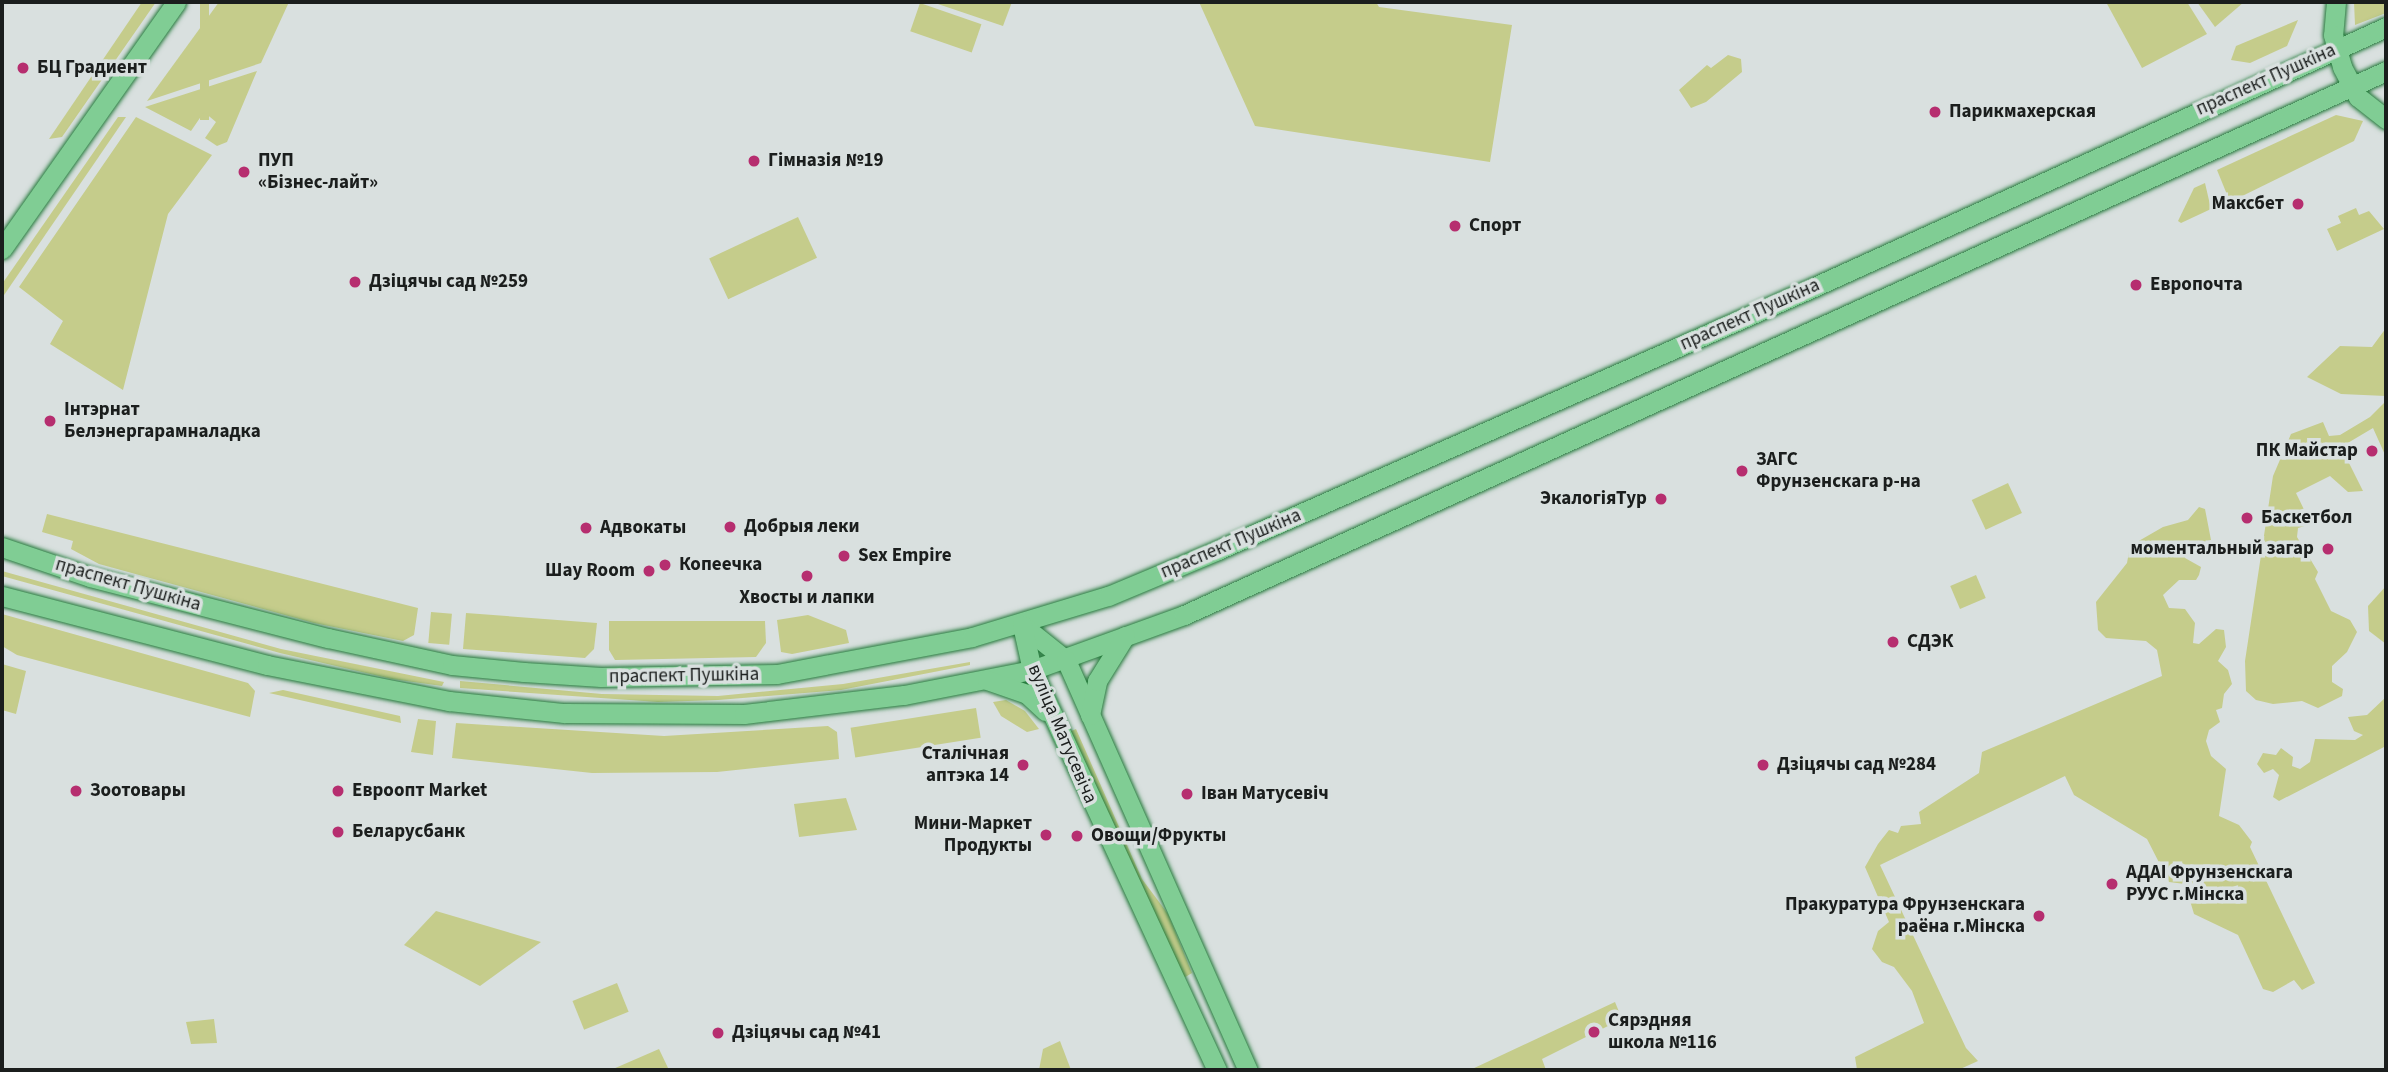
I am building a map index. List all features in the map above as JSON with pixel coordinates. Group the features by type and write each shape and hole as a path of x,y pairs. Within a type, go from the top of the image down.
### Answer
{"main road":[{"path":"2,249 176,2"},
{"path":"2336,2 2336,48 2352,88 2386,118"},
{"name":"праспект Пушкіна","path":"2,547 90,577 328,638 452,664 524,672 601,677 777,674 1022,625 1218,550 1814,287 2386,27"},
{"name":"праспект Пушкіна","path":"2,596 267,665 449,701 564,713 744,714 878,699 1032,670 1066,660 1184,615 2386,71"},
{"name":"вуліца Матусевіча","path":"1022,625 1066,660 1246,1067"},
{"name":"вуліца Матусевіча","path":"1022,625 1032,670 1053,718 1217,1070"},
{"path":"1090,715 1097,681 1125,636"},
{"path":"982,679 1027,694 1053,718"},
{"path":"1188,1009 1191,995 1201,996 1246,1067"}],"green space":[{"path":"142,2 156,2 62,137 49,139"},
{"path":"200,2 209,2 209,120 200,120"},
{"path":"219,2 289,2 261,63 147,101"},
{"path":"932,2 1012,2 1003,26"},
{"path":"1199,2 1376,2 1379,7 1512,25 1490,162 1255,126"},
{"path":"2106,2 2187,2 2207,34 2142,68"},
{"path":"2197,2 2244,2 2215,27"},
{"path":"2354,2 2386,2 2386,13 2355,25"},
{"path":"920,3 981,24 972,53 910,31"},
{"path":"2298,20 2287,46 2250,63 2231,60 2236,46"},
{"path":"1728,55 1741,59 1742,72 1706,102 1691,108 1679,90 1707,65 1711,68"},
{"path":"257,71 227,142 217,146 205,138 216,122 204,112 191,131 145,107"},
{"path":"2336,115 2363,121 2354,141 2230,202 2217,170"},
{"path":"118,117 126,117 2,298 2,284"},
{"path":"136,117 212,155 168,214 123,390 50,344 63,321 19,287"},
{"path":"2205,183 2211,209 2181,223 2178,221 2194,188"},
{"path":"2356,208 2359,215 2369,211 2384,229 2337,251 2327,229 2341,223 2338,216"},
{"path":"798,217 817,258 728,299 709,258"},
{"path":"2386,328 2386,396 2341,394 2307,377 2340,346 2372,347"},
{"path":"2386,401 2386,457 2373,428 2341,447 2363,491 2348,492 2330,476 2296,493 2311,524 2298,528 2297,537 2318,572 2315,579 2331,611 2350,620 2357,632 2347,652 2332,666 2332,682 2343,689 2342,696 2318,708 2302,701 2273,704 2256,700 2246,691 2245,661 2273,476 2291,434 2323,422 2329,436 2340,435 2370,417"},
{"path":"2008,483 2022,513 1986,530 1972,500"},
{"path":"2199,507 2205,509 2211,540 2184,548 2185,558 2201,567 2199,575 2196,580 2179,580 2163,595 2169,608 2185,609 2195,623 2193,643 2199,644 2216,629 2224,630 2226,647 2218,661 2228,670 2232,684 2224,694 2222,708 2216,710 2220,722 2209,730 2206,741 2211,756 2226,769 2219,816 2239,825 2252,842 2250,847 2315,983 2302,990 2294,980 2273,992 2263,989 2238,935 2194,914 2185,884 2169,882 2147,839 2074,795 2065,776 1880,865 1966,1048 1978,1061 1958,1070 1857,1070 1855,1057 1924,1023 1912,991 1894,967 1882,962 1872,949 1878,931 1889,922 1865,867 1878,844 1889,830 1898,833 1901,826 1921,824 1919,812 1979,773 1982,752 2162,676 2157,650 2146,641 2106,638 2098,630 2096,602 2127,563 2130,546 2163,527 2188,520"},
{"path":"47,514 418,608 414,635 403,641 314,623 99,564 71,549 73,541 42,532"},
{"path":"2,571 281,649 444,682 442,686 392,679 280,653 2,576"},
{"path":"1976,575 1986,598 1960,609 1950,586"},
{"path":"2386,586 2386,644 2369,631 2368,606"},
{"path":"431,612 452,614 449,645 428,643"},
{"path":"466,613 597,623 594,649 585,658 463,649"},
{"path":"2,614 248,683 255,691 250,717 17,655 2,646"},
{"path":"808,615 846,630 849,643 792,654 781,652 777,620"},
{"path":"609,621 765,621 766,643 756,657 615,660 609,650"},
{"path":"970,662 970,665 841,690 718,700 658,702 460,688 460,681 602,694 718,696 843,684"},
{"path":"2,664 26,671 16,714 2,710"},
{"path":"283,690 400,716 401,723 269,693"},
{"path":"2386,697 2386,746 2279,801 2273,797 2279,775 2273,769 2264,773 2257,764 2263,753 2276,755 2281,748 2293,757 2292,766 2300,769 2310,762 2315,739 2355,740 2363,735 2354,731 2348,717 2367,715"},
{"path":"1006,700 1025,711 1039,729 1027,732 1001,716 993,702"},
{"path":"976,708 981,738 855,757 851,728"},
{"path":"418,719 436,721 433,755 411,752"},
{"path":"456,723 664,736 828,726 837,732 839,759 717,772 592,773 452,758"},
{"path":"1076,729 1142,879 1168,914 1192,973 1182,979 1069,732"},
{"path":"846,798 857,830 799,837 794,804"},
{"path":"436,911 541,942 480,986 404,945"},
{"path":"617,983 629,1012 584,1030 572,1001"},
{"path":"1615,1002 1622,1019 1542,1059 1546,1070 1470,1070"},
{"path":"214,1019 217,1043 191,1044 186,1022"},
{"path":"1060,1041 1071,1070 1039,1070 1043,1049"},
{"path":"659,1049 669,1070 613,1069"}],"place":[{"name":"БЦ Градиент","path":"23,68"},
{"name":"Парикмахерская","path":"1935,112"},
{"name":"Гімназія №19","path":"754,161"},
{"name":"ПУП «Бізнес-лайт»","path":"244,172"},
{"name":"Максбет","path":"2298,204"},
{"name":"Спорт","path":"1455,226"},
{"name":"Дзіцячы сад №259","path":"355,282"},
{"name":"Европочта","path":"2136,285"},
{"name":"Інтэрнат Белэнергарамналадка","path":"50,421"},
{"name":"ПК Майстар","path":"2372,451"},
{"name":"ЗАГС Фрунзенскага р-на","path":"1742,471"},
{"name":"ЭкалогіяТур","path":"1661,499"},
{"name":"Баскетбол","path":"2247,518"},
{"name":"Добрыя леки","path":"730,527"},
{"name":"Адвокаты","path":"586,528"},
{"name":"моментальный загар","path":"2328,549"},
{"name":"Sex Empire","path":"844,556"},
{"name":"Копеечка","path":"665,565"},
{"name":"Шау Room","path":"649,571"},
{"name":"Хвосты и лапки","path":"807,576"},
{"name":"СДЭК","path":"1893,642"},
{"name":"Сталічная аптэка 14","path":"1023,765"},
{"name":"Дзіцячы сад №284","path":"1763,765"},
{"name":"Зоотовары","path":"76,791"},
{"name":"Евроопт Market","path":"338,791"},
{"name":"Іван Матусевіч","path":"1187,794"},
{"name":"Беларусбанк","path":"338,832"},
{"name":"Мини-Маркет Продукты","path":"1046,835"},
{"name":"Овощи/Фрукты","path":"1077,836"},
{"name":"АДАІ Фрунзенскага РУУС г.Мінска","path":"2112,884"},
{"name":"Пракуратура Фрунзенскага раёна г.Мінска","path":"2039,916"},
{"name":"Сярэдняя школа №116","path":"1594,1032"},
{"name":"Дзіцячы сад №41","path":"718,1033"}]}
